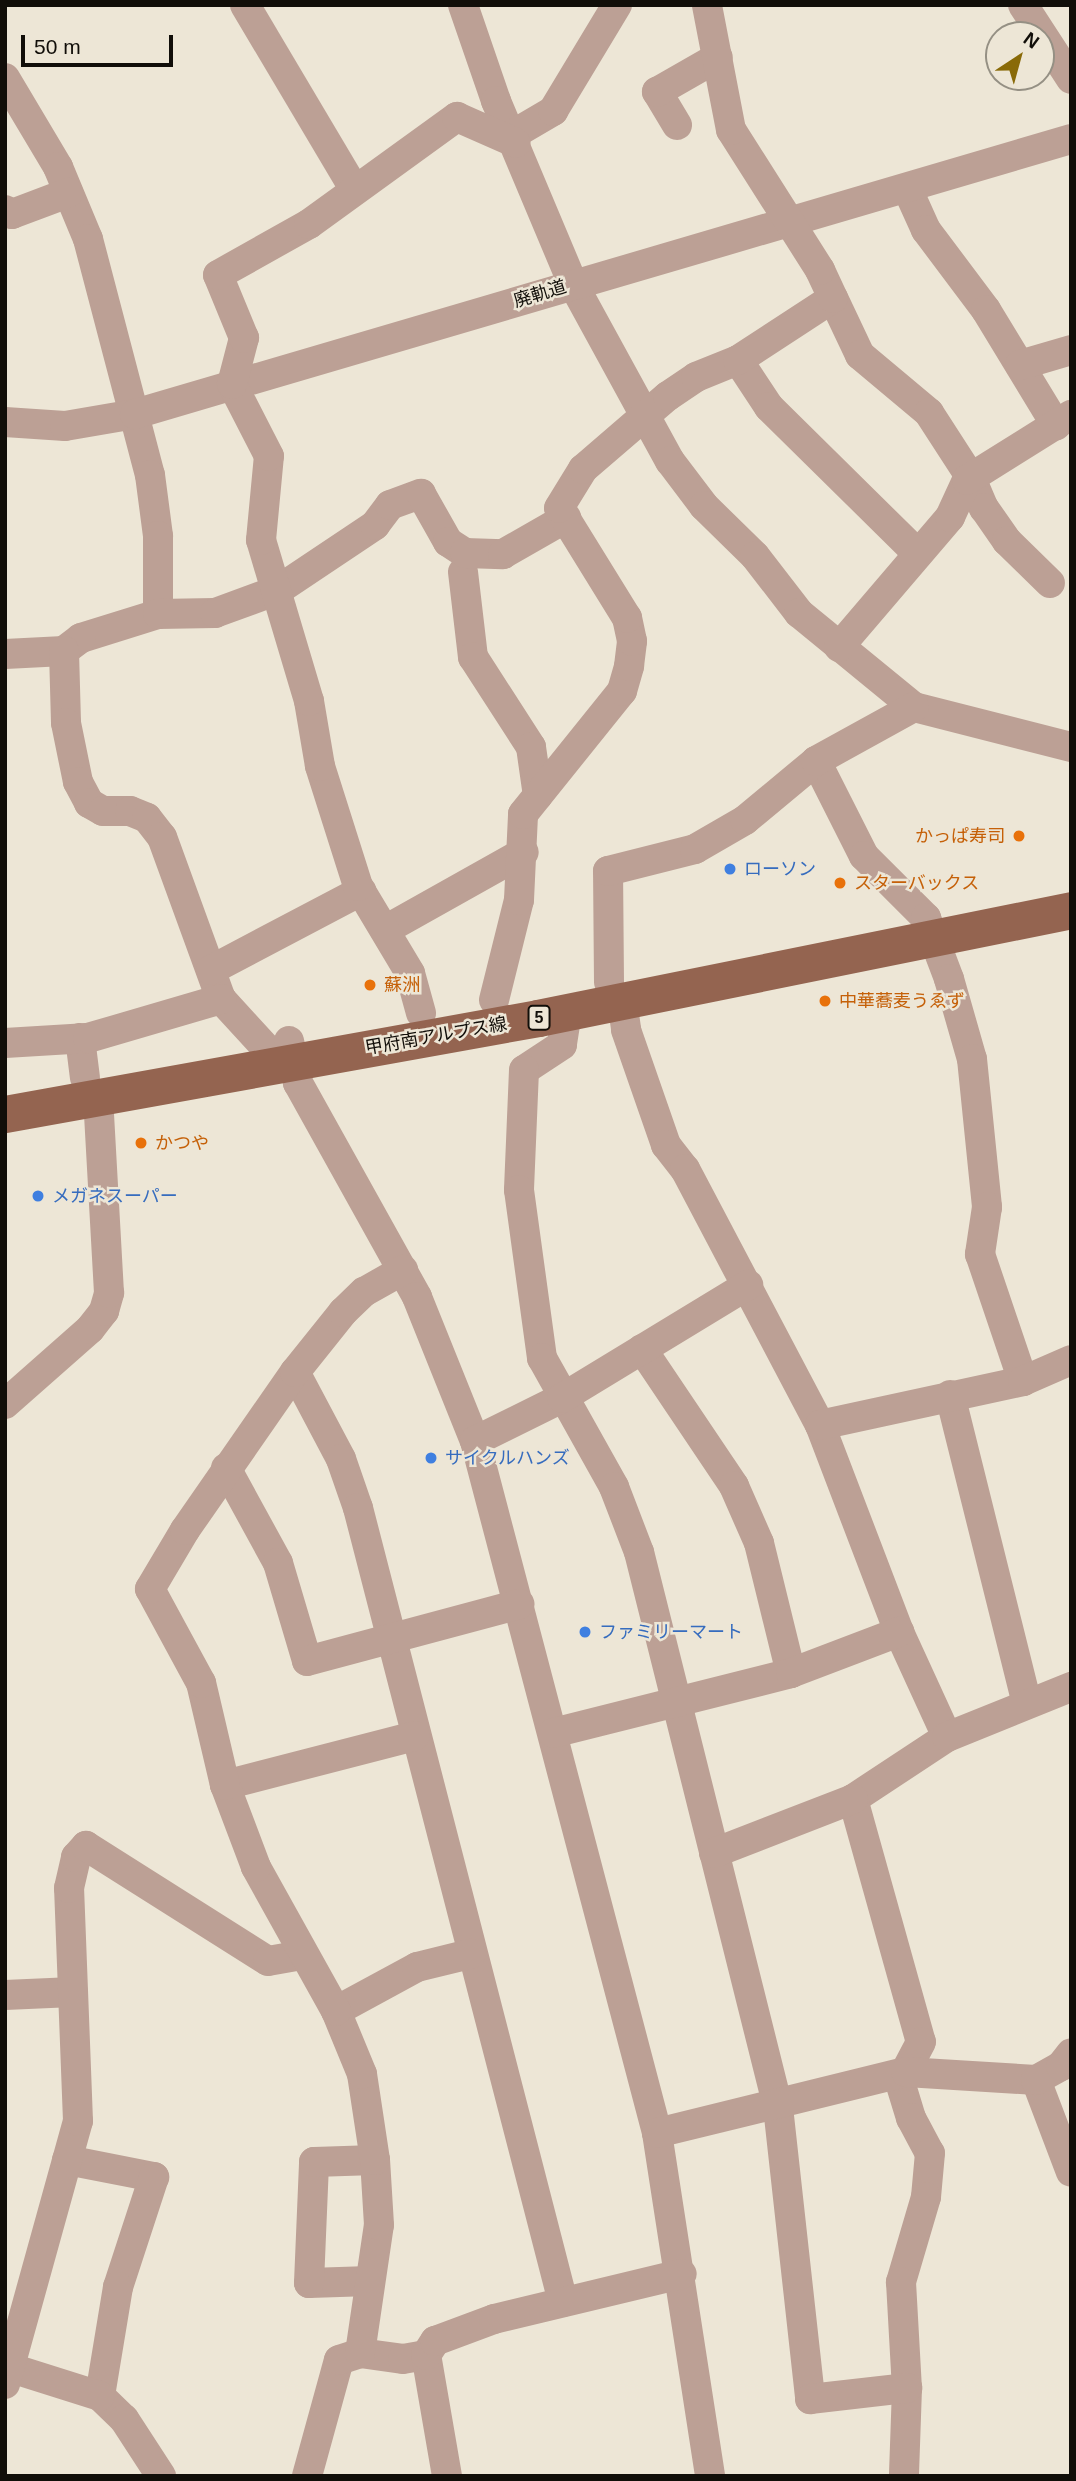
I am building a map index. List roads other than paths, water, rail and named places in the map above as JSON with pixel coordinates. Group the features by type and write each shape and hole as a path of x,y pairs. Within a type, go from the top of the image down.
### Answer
{"main road":[{"name":"甲府南アルプス線","path":"929,929 1071,888"},
{"name":"甲府南アルプス線","path":"5,1114 91,1087 283,1049 421,1013 494,1000 615,991 929,929 1071,910"},
{"name":"甲府南アルプス線","path":"283,1049 568,1012 615,991"},
{"name":"甲府南アルプス線","path":"5,1091 91,1087"}],"street":[{"path":"244,5 355,190"},
{"path":"463,5 572,284 670,461 704,506 755,556 799,613 914,708 1071,747"},
{"path":"514,139 553,111 617,5"},
{"path":"707,5 731,130 833,298 860,355 929,413 971,478 984,508 1007,541 1050,583"},
{"path":"1023,5 1071,79"},
{"path":"677,125 657,92 718,57"},
{"path":"5,78 68,193 88,239 150,475 158,536 158,614"},
{"path":"421,1013 410,973 361,891 340,839 320,766 309,701 287,636 278,590 261,540 270,456 232,384 244,338 218,275 309,224 457,117 514,139"},
{"name":"廃軌道","path":"5,422 65,426 135,414 1071,139"},
{"path":"839,647 950,517 958,493 971,478 1063,420 1020,365 986,310 926,230 907,188"},
{"path":"5,210 12,214 68,193"},
{"path":"494,1000 510,947 524,852 523,814 622,691 632,641 627,618 559,508 583,470 645,416 696,377 738,360 833,298"},
{"path":"1020,365 1071,350"},
{"path":"738,360 769,407 918,554"},
{"path":"5,654 64,651 81,638 158,614 215,613 278,590 375,525 390,505 421,494 448,542 465,554 503,554 566,518"},
{"path":"463,572 473,657 531,747 538,796"},
{"path":"64,651 66,723 78,782 89,803 103,811 130,811 147,818 162,837 221,999 283,1049 298,1083 403,1270 475,1441 657,2133 682,2274 710,2476"},
{"path":"914,708 816,761 745,820 695,849 608,871 615,991 666,1145 685,1169 820,1424 899,1632 947,1737"},
{"path":"816,761 864,856 929,929 949,979 972,1059 987,1207 980,1254 1023,1381"},
{"path":"384,930 524,852"},
{"path":"211,970 361,891"},
{"path":"5,1043 80,1038 221,999"},
{"path":"568,1012 562,1045 524,1070 519,1190 542,1359 614,1487 639,1552 778,2107 810,2399 907,2388"},
{"path":"5,1404 90,1329 104,1311 109,1293 91,1087 80,1038"},
{"path":"360,2353 379,2225 375,2160 362,2074 336,2011 256,1867 225,1786 201,1683 150,1589 226,1468 295,1372 357,1298 403,1270"},
{"path":"475,1441 562,1398 748,1285"},
{"path":"642,1349 733,1486 760,1543 791,1673"},
{"path":"820,1424 1023,1381 1071,1360"},
{"path":"295,1372 341,1459 358,1508 470,1954 563,2302"},
{"path":"950,1395 1027,1703"},
{"path":"226,1468 278,1563 307,1661 520,1604"},
{"path":"553,1733 677,1705 791,1673 899,1632"},
{"path":"714,1853 853,1799 947,1737 1071,1687"},
{"path":"225,1786 415,1736"},
{"path":"853,1799 921,2042 900,2082 911,2118 930,2153 926,2197 901,2282 907,2388 904,2476"},
{"path":"161,2476 124,2419 100,2396 8,2376 78,2121 69,1888 76,1857 86,1846 268,1961 303,1955"},
{"path":"336,2011 417,1967 470,1954"},
{"path":"5,1995 73,1993"},
{"path":"657,2133 778,2107 906,2072 1036,2080 1061,2066 1071,2053"},
{"path":"1036,2080 1071,2172"},
{"path":"67,2160 154,2177 118,2287 100,2396"},
{"path":"370,2281 309,2283 313,2175 314,2162 375,2160"},
{"path":"447,2476 426,2355 435,2341 494,2319 682,2274"},
{"path":"307,2476 339,2360 360,2353 403,2359 426,2355"}],"place":[{"name":"かっぱ寿司","path":"1019,836"},
{"name":"ローソン","path":"730,869"},
{"name":"スターバックス","path":"840,883"},
{"name":"蘇洲","path":"370,985"},
{"name":"中華蕎麦うゑず","path":"825,1001"},
{"name":"かつや","path":"141,1143"},
{"name":"メガネスーパー","path":"38,1196"},
{"name":"サイクルハンズ","path":"431,1458"},
{"name":"ファミリーマート","path":"585,1632"}]}
